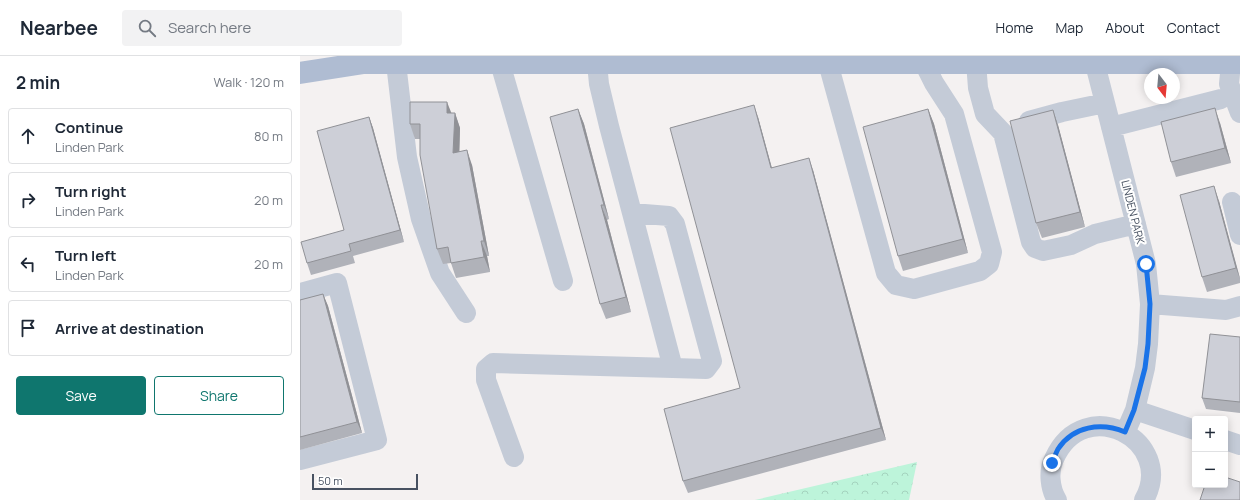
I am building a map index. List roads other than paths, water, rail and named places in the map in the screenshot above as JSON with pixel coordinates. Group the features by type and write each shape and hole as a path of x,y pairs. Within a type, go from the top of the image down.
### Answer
{"main road":[{"path":"300,73 364,63 597,63 787,59 828,63 924,63 983,60 1096,60 1235,63"}],"street":[{"path":"983,60 978,88 985,114 1003,133 1031,242 1035,248 1043,251 1071,245 1095,234 1136,224"},
{"name":"LINDEN PARK","path":"1096,60 1105,104 1146,264 1150,304 1145,368 1134,410 1125,432"},
{"path":"396,63 407,158 421,219 440,273 466,313"},
{"path":"500,63 563,281"},
{"path":"597,63 598,84 673,368"},
{"path":"828,63 886,273 896,285 914,289 980,271 989,264 992,252 954,114 934,83 924,63"},
{"path":"1235,63 1230,84 1240,113"},
{"path":"1111,127 1221,99"},
{"path":"1000,129 1062,112 1105,104"},
{"path":"1232,202 1240,235"},
{"path":"514,457 486,380 486,369 494,363 706,369 712,361 675,224 669,216 632,213"},
{"path":"300,293 337,284 377,440 300,460"},
{"path":"1150,304 1226,310 1240,306"},
{"path":"1134,410 1192,429"},
{"path":"1057,500 1054,495 1050,479 1052,463 1058,448 1069,437 1083,429 1099,426 1114,428 1125,432 1141,446 1148,460 1151,476 1148,493 1144,500"},
{"path":"1228,441 1240,445"}]}
